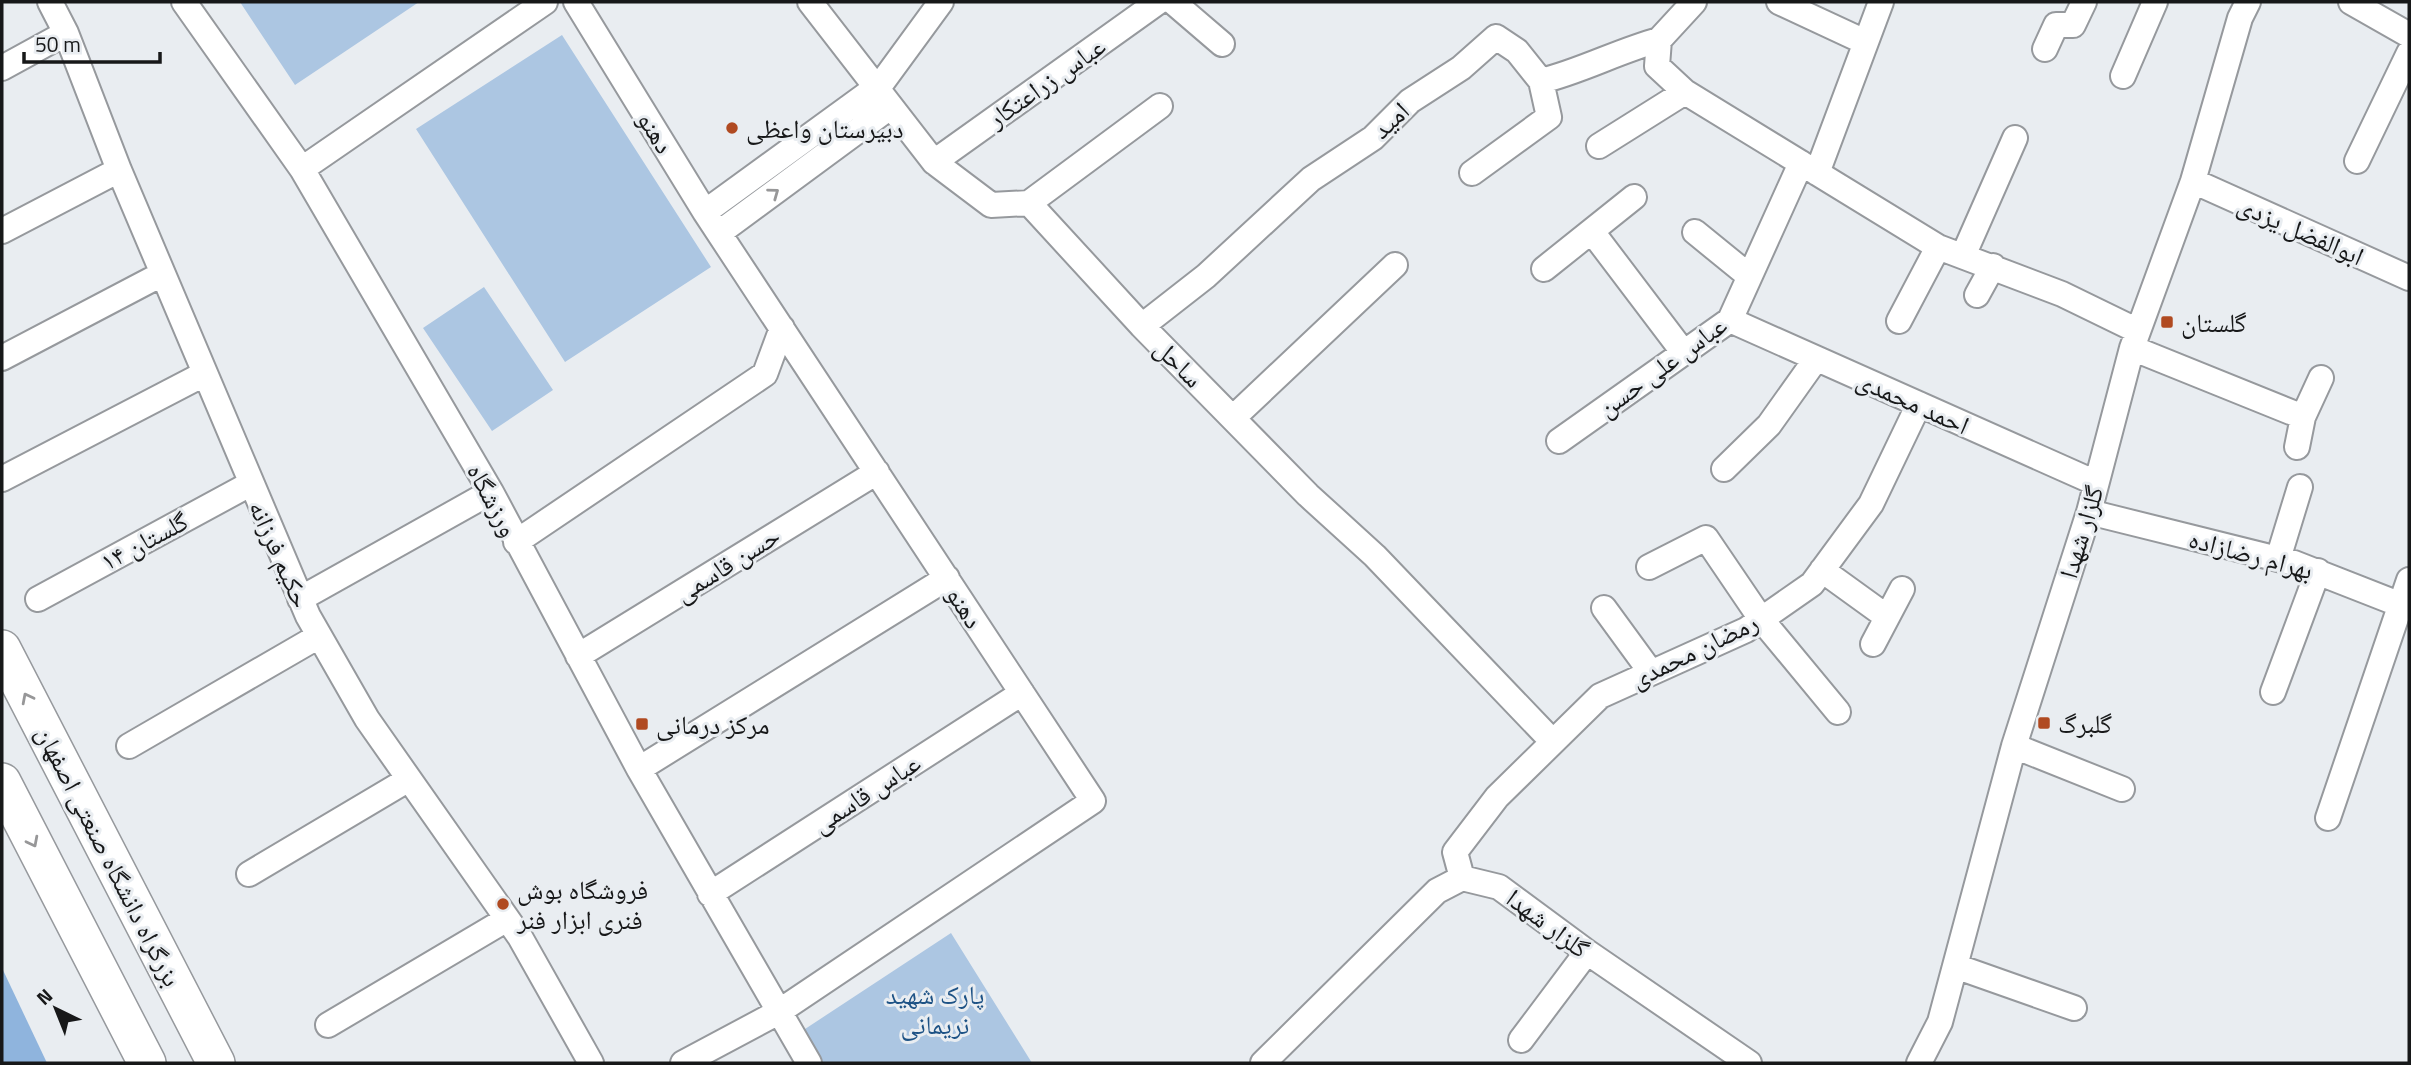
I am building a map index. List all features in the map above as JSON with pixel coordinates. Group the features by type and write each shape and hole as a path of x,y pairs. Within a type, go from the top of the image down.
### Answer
{"highway":[{"name":"بزرگراه دانشگاه صنعتی اصفهان","path":"2,649 216,1063"},
{"path":"2,782 148,1063"}],"street":[{"name":"حکیم فرزانه","path":"50,2 66,33 119,170 300,599 367,719 507,919 592,1063"},
{"name":"ورزشگاه","path":"184,2 302,169 491,492 639,769 777,1013"},
{"path":"302,169 545,2"},
{"name":"دهنو","path":"576,2 705,212 1093,801 777,1013 683,1063"},
{"path":"810,2 934,162 991,205 1029,203 1160,106"},
{"path":"719,233 883,98 941,2"},
{"name":"عباس زراعتکار","path":"934,162 1158,2"},
{"path":"1173,2 1222,44"},
{"path":"1472,173 1549,117 1541,81 1579,72 1617,52 1658,40 1693,2"},
{"path":"1779,2 1865,42"},
{"name":"عباس علی حسن","path":"1559,441 1730,320 1749,276 1809,168 1881,2"},
{"path":"2045,49 2056,25 2073,25 2084,2"},
{"path":"2123,76 2155,2"},
{"path":"2351,2 2409,36"},
{"name":"گلزار شهدا","path":"1919,1063 1940,1022 2014,746 2088,512 2135,340 2193,181 2244,3"},
{"path":"2,68 66,33"},
{"name":"امید","path":"1142,326 1206,276 1311,178 1373,138 1410,101 1461,68 1496,37 1517,51 1541,81"},
{"path":"1658,40 1657,66 1685,92 1938,247 1993,266 2135,340 2303,417"},
{"path":"2357,161 2409,53"},
{"path":"1599,146 1685,92"},
{"path":"705,212 883,98"},
{"path":"1963,256 2015,138"},
{"path":"2,230 119,170"},
{"name":"ابوالفضل یزدی","path":"2193,181 2409,278"},
{"path":"1544,270 1593,233 1634,197"},
{"name":"ساحل","path":"1029,203 1142,326 1308,495 1374,556 1553,742"},
{"path":"1695,232 1749,276"},
{"path":"1593,233 1684,353"},
{"path":"1899,321 1938,247"},
{"path":"1234,417 1395,265"},
{"path":"1976,295 1993,266"},
{"path":"2,358 162,274"},
{"name":"احمد محمدی","path":"1730,320 2096,483"},
{"path":"516,542 765,374 782,328"},
{"path":"1724,469 1769,425 1816,359"},
{"path":"2,479 204,374"},
{"path":"2297,447 2303,417 2321,378"},
{"name":"رمضان محمدی","path":"1462,878 1455,852 1497,797 1600,696 1650,671 1746,630 1812,584 1871,504 1919,404"},
{"name":"حسن قاسمی","path":"578,656 877,472"},
{"name":"گلستان ۱۴","path":"38,599 250,484"},
{"path":"2278,559 2300,486"},
{"path":"300,599 491,492"},
{"name":"بهرام رضازاده","path":"2088,512 2278,559 2318,571 2405,606"},
{"path":"1649,567 1706,538 1761,619 1838,712"},
{"path":"1822,570 1887,617"},
{"path":"2273,692 2318,571"},
{"path":"639,769 947,578"},
{"path":"2328,818 2405,606 2409,580"},
{"path":"1873,644 1902,589"},
{"path":"1604,608 1650,671"},
{"path":"129,746 319,636"},
{"name":"عباس قاسمی","path":"710,894 1022,692"},
{"path":"2014,746 2122,789"},
{"path":"249,874 409,779"},
{"path":"1263,1063 1437,891 1462,878"},
{"name":"گلزار شهدا","path":"1462,878 1499,887 1587,952 1749,1063"},
{"path":"328,1025 507,919"},
{"path":"1521,1040 1587,952"},
{"path":"1955,966 2074,1008"},
{"path":"777,1013 809,1063"}],"green space":[{"path":"240,2 419,2 295,85"},
{"path":"562,35 711,267 565,362 416,129"},
{"path":"484,287 553,390 492,431 423,328"},
{"name":"پارک شهید نریمانی","path":"951,933 1032,1063 823,1063 802,1031"}],"shaded area":[{"path":"2,968 47,1063 2,1063"}],"place":[{"name":"دبیرستان واعظی","path":"732,128"},
{"name":"گلستان","path":"2167,322"},
{"name":"گلبرگ","path":"2044,723"},
{"name":"مرکز درمانی","path":"642,724"},
{"name":"فروشگاه بوش فنری ابزار فنر","path":"503,904"}]}
